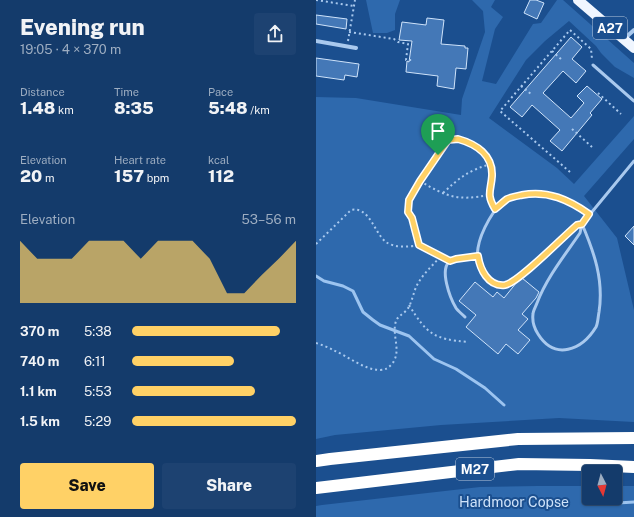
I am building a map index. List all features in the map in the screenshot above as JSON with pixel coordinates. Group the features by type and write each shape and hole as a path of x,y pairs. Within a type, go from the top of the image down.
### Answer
{"highway":[{"name":"M27","path":"316,462 330,459 518,439 631,438"},
{"name":"M27","path":"316,488 519,464 634,467"}],"main road":[{"name":"A27","path":"578,0 634,48"}],"street":[{"path":"623,39 634,30"},
{"path":"316,41 356,48"}],"lane":[{"path":"593,64 634,101"},
{"path":"582,224 592,247 599,272 601,285 600,307 596,326 585,341 576,347 563,351 551,347 541,338 534,327 533,314 547,282 580,233 582,224 634,161"},
{"path":"582,224 577,225 520,277 506,285 499,285 491,280 485,275 480,266 478,247 488,221 495,209 508,198 544,194 574,203 589,214"},
{"path":"465,317 456,308 446,282 446,266 450,261 456,259 478,256"}],"path":[{"path":"316,0 354,6"},
{"path":"347,46 354,0"},
{"path":"570,172 500,110 570,30 591,48 593,64"},
{"path":"350,32 394,39 398,42 408,44 406,60 412,60"},
{"path":"552,51 561,59"},
{"path":"521,86 531,94"},
{"path":"598,93 621,114"},
{"path":"572,129 592,147"},
{"path":"419,245 412,218 408,212 408,207 412,194 448,140 458,139 476,146 485,154 491,164 492,175 489,195 495,209"},
{"path":"443,193 456,180 466,173 476,168 491,164"},
{"path":"420,181 443,193 464,199 489,195"},
{"path":"316,244 351,210 355,209 360,210 367,216 386,242 399,246 419,245 450,261"},
{"path":"316,343 334,350 370,368 384,370 389,367 396,358 396,320 406,311 422,277 440,257"},
{"path":"409,304 423,325 434,336 449,340 468,342"}],"green space":[{"path":"366,0 400,0 395,14 395,30 387,33 373,33"},
{"path":"472,0 495,0 491,7 503,17 495,29 482,81 496,84 533,24 541,23 557,0 563,0 634,63 634,78 615,67 596,46 569,21 545,41 526,60 489,118 557,168 574,184 634,116 634,139 584,196 617,238 634,310 634,422 559,418 441,425 335,435 316,439 316,97 356,98 461,115 462,99 485,32 483,11"},
{"name":"Hardmoor Copse","path":"582,486 582,505 622,505 622,486 634,486 634,517 316,517 316,506 480,487"}],"building":[{"path":"530,0 536,0 544,3 537,19 524,13"},
{"path":"316,15 347,19 346,29 316,24"},
{"path":"427,18 444,20 441,44 465,46 465,48 468,48 466,69 456,68 454,89 437,86 438,76 406,72 412,41 399,40 402,22 426,25"},
{"path":"571,37 582,47 572,59 586,71 576,83 563,71 543,93 571,118 584,103 577,96 587,86 602,99 590,113 592,115 562,151 550,141 560,130 532,105 522,117 510,107"},
{"path":"316,58 359,64 357,77 345,75 344,80 316,76"},
{"path":"634,226 634,245 625,236"},
{"path":"522,278 539,292 536,298 522,314 528,319 518,330 530,340 518,354 506,344 498,354 466,327 476,315 459,301 475,282 493,297 497,292 504,298"}],"waterway":[{"path":"316,276 324,281 343,286 353,291 363,312 373,320 380,325 409,336 434,359 456,369 485,388 504,405"},
{"path":"622,503 634,502"}],"route":[{"path":"458,139 467,141 476,146 485,154 491,164 492,175 489,197 495,209 508,198 544,194 574,203 589,214 582,224 577,225 520,277 506,285 499,285 485,275 480,266 478,256 450,261 419,245 412,218 408,212 409,200 438,155 448,140 458,139"}]}
